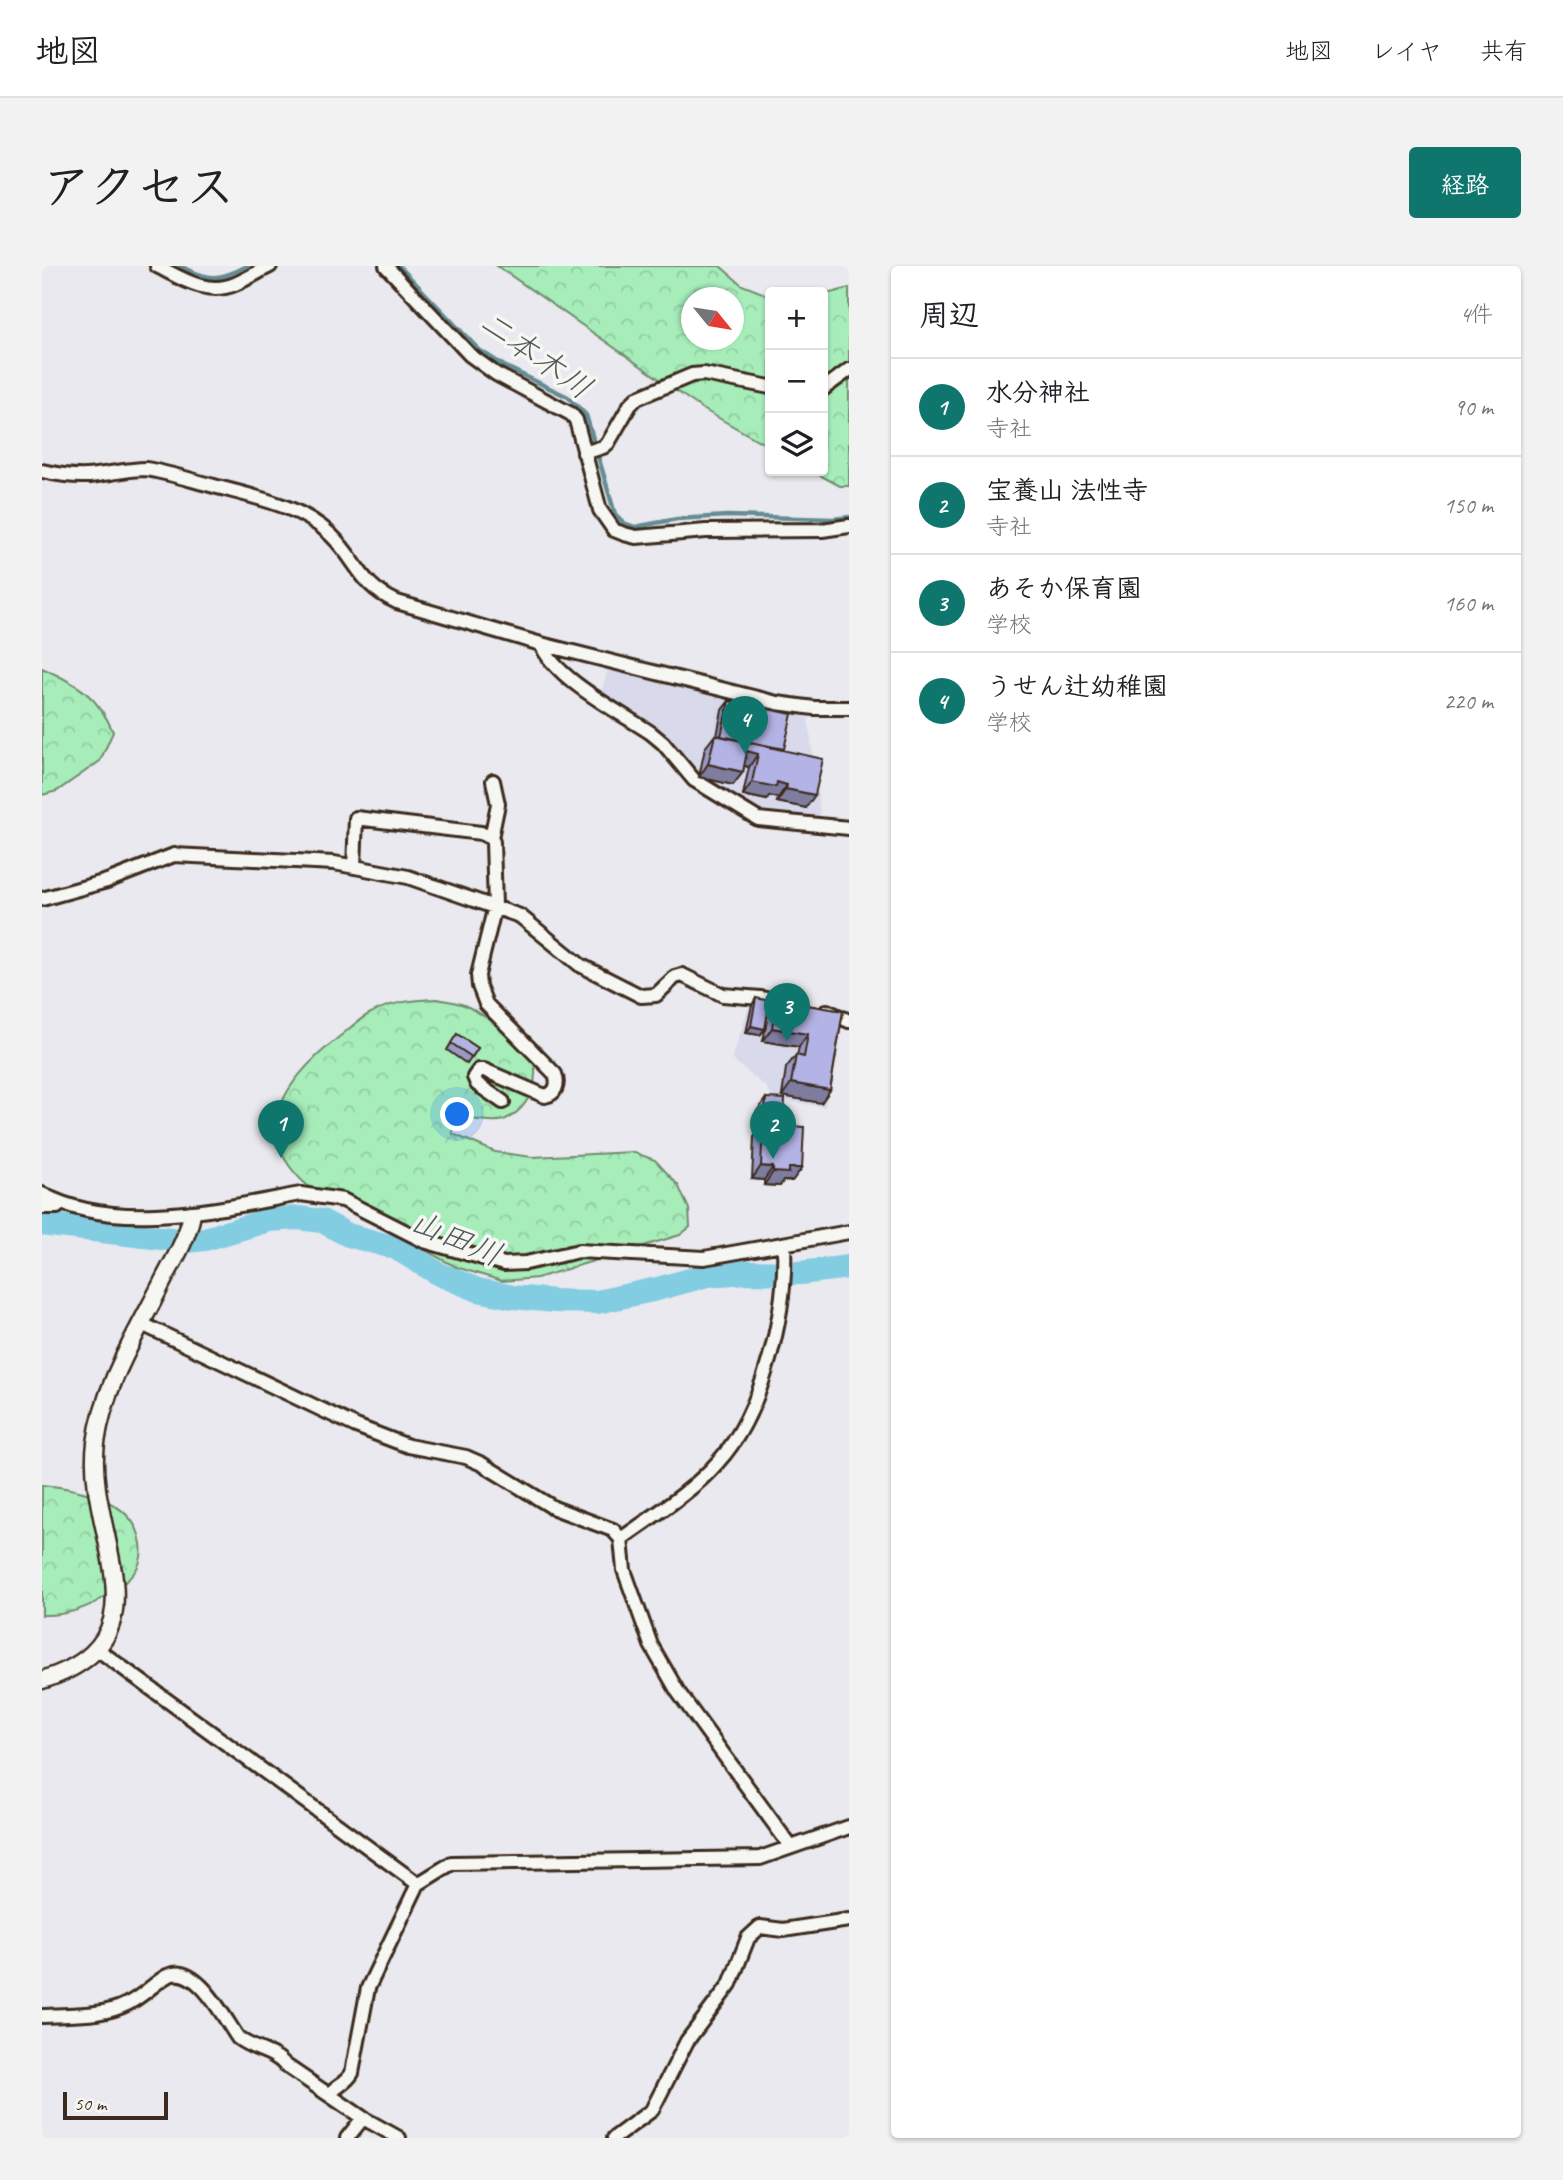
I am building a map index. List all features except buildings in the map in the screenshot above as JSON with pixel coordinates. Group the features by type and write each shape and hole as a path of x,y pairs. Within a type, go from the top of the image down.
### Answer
{"street":[{"path":"157,266 195,285 217,288 233,285 270,266"},
{"path":"386,266 470,355 496,374 571,414 576,420 587,452 600,510 614,530 636,537 706,531 822,530 849,526"},
{"path":"828,385 849,370"},
{"path":"587,452 608,443 637,398 692,375 704,374 765,386"},
{"path":"42,471 94,476 134,469 146,470 273,503 314,522 332,535 368,584 397,603 541,644 777,703 814,708 849,708"},
{"path":"541,644 546,657 566,677 651,733 663,743 694,780 758,819 849,828"},
{"path":"493,781 498,804 491,838 495,906 478,975 481,996 557,1079 555,1089 545,1096 479,1070 474,1077 477,1084 503,1102"},
{"path":"354,867 356,818 481,833 491,838"},
{"path":"42,899 107,881 174,855 309,861 354,867 408,877 520,916 580,965 640,996 656,995 675,977 682,975 723,995 761,998 832,1012 849,1021"},
{"path":"42,1194 61,1204 89,1211 192,1219 301,1194 318,1195 343,1200 424,1241 504,1264 526,1264 579,1251 704,1258 784,1250 849,1232"},
{"path":"42,1207 57,1207 61,1204"},
{"path":"42,1680 85,1662 97,1649 109,1627 116,1589 114,1569 94,1482 101,1415 110,1386 192,1219"},
{"path":"621,1539 695,1485 720,1461 746,1419 763,1383 772,1349 783,1285 784,1250"},
{"path":"142,1324 356,1426 408,1446 466,1457 554,1508 613,1530 621,1539 624,1570 651,1645 678,1692 791,1847"},
{"path":"97,1649 418,1884"},
{"path":"329,2095 334,2087 347,2082 352,2073 368,1988 418,1884 452,1863 760,1858 849,1827"},
{"path":"614,2138 645,2117 658,2100 687,2040 730,1984 752,1932 760,1927 783,1930 849,1920"},
{"path":"42,2016 105,2012 127,2005 168,1976 180,1973 191,1976 203,1987 237,2038 254,2049 279,2057 285,2065 363,2118 399,2138"},
{"path":"347,2138 363,2118"}],"shaded area":[{"path":"609,667 808,717 821,822 769,817 752,811 723,786 700,778 657,729 601,692"},
{"path":"758,1002 840,1023 825,1107 774,1099 767,1088 732,1059 750,1003"}],"green space":[{"path":"497,266 720,266 742,285 765,294 765,444 701,408"},
{"path":"849,288 849,486 840,486 821,476 828,476 828,294"},
{"path":"42,668 85,692 107,719 113,732 100,761 57,791 42,795"},
{"path":"437,999 464,1005 507,1031 527,1048 535,1068 535,1078 528,1099 513,1115 504,1120 493,1121 456,1117 452,1121 453,1134 495,1152 532,1157 633,1152 655,1160 678,1185 689,1209 690,1227 680,1235 537,1278 502,1281 456,1267 309,1187 290,1166 279,1146 276,1126 280,1107 289,1088 320,1053 365,1016 393,1004"},
{"path":"42,1485 72,1489 117,1507 129,1517 137,1529 141,1544 142,1553 137,1568 122,1585 93,1604 60,1614 42,1615"}],"waterway":[{"name":"二本木川","path":"180,266 207,277 221,277 247,266"},
{"name":"二本木川","path":"399,266 479,350 504,366 568,397 586,415 615,514 624,523 635,527 677,519 727,516 833,519 849,517"},
{"name":"山田川","path":"42,1224 187,1241 205,1239 269,1220 298,1218 322,1221 348,1235 396,1248 441,1275 478,1290 555,1301 597,1302 708,1275 747,1272 800,1273 849,1267"}],"place":[{"name":"うせん辻幼稚園","path":"745,754"},
{"name":"あそか保育園","path":"787,1041"},
{"name":"水分神社","path":"281,1158"},
{"name":"宝養山 法性寺","path":"773,1159"}]}
